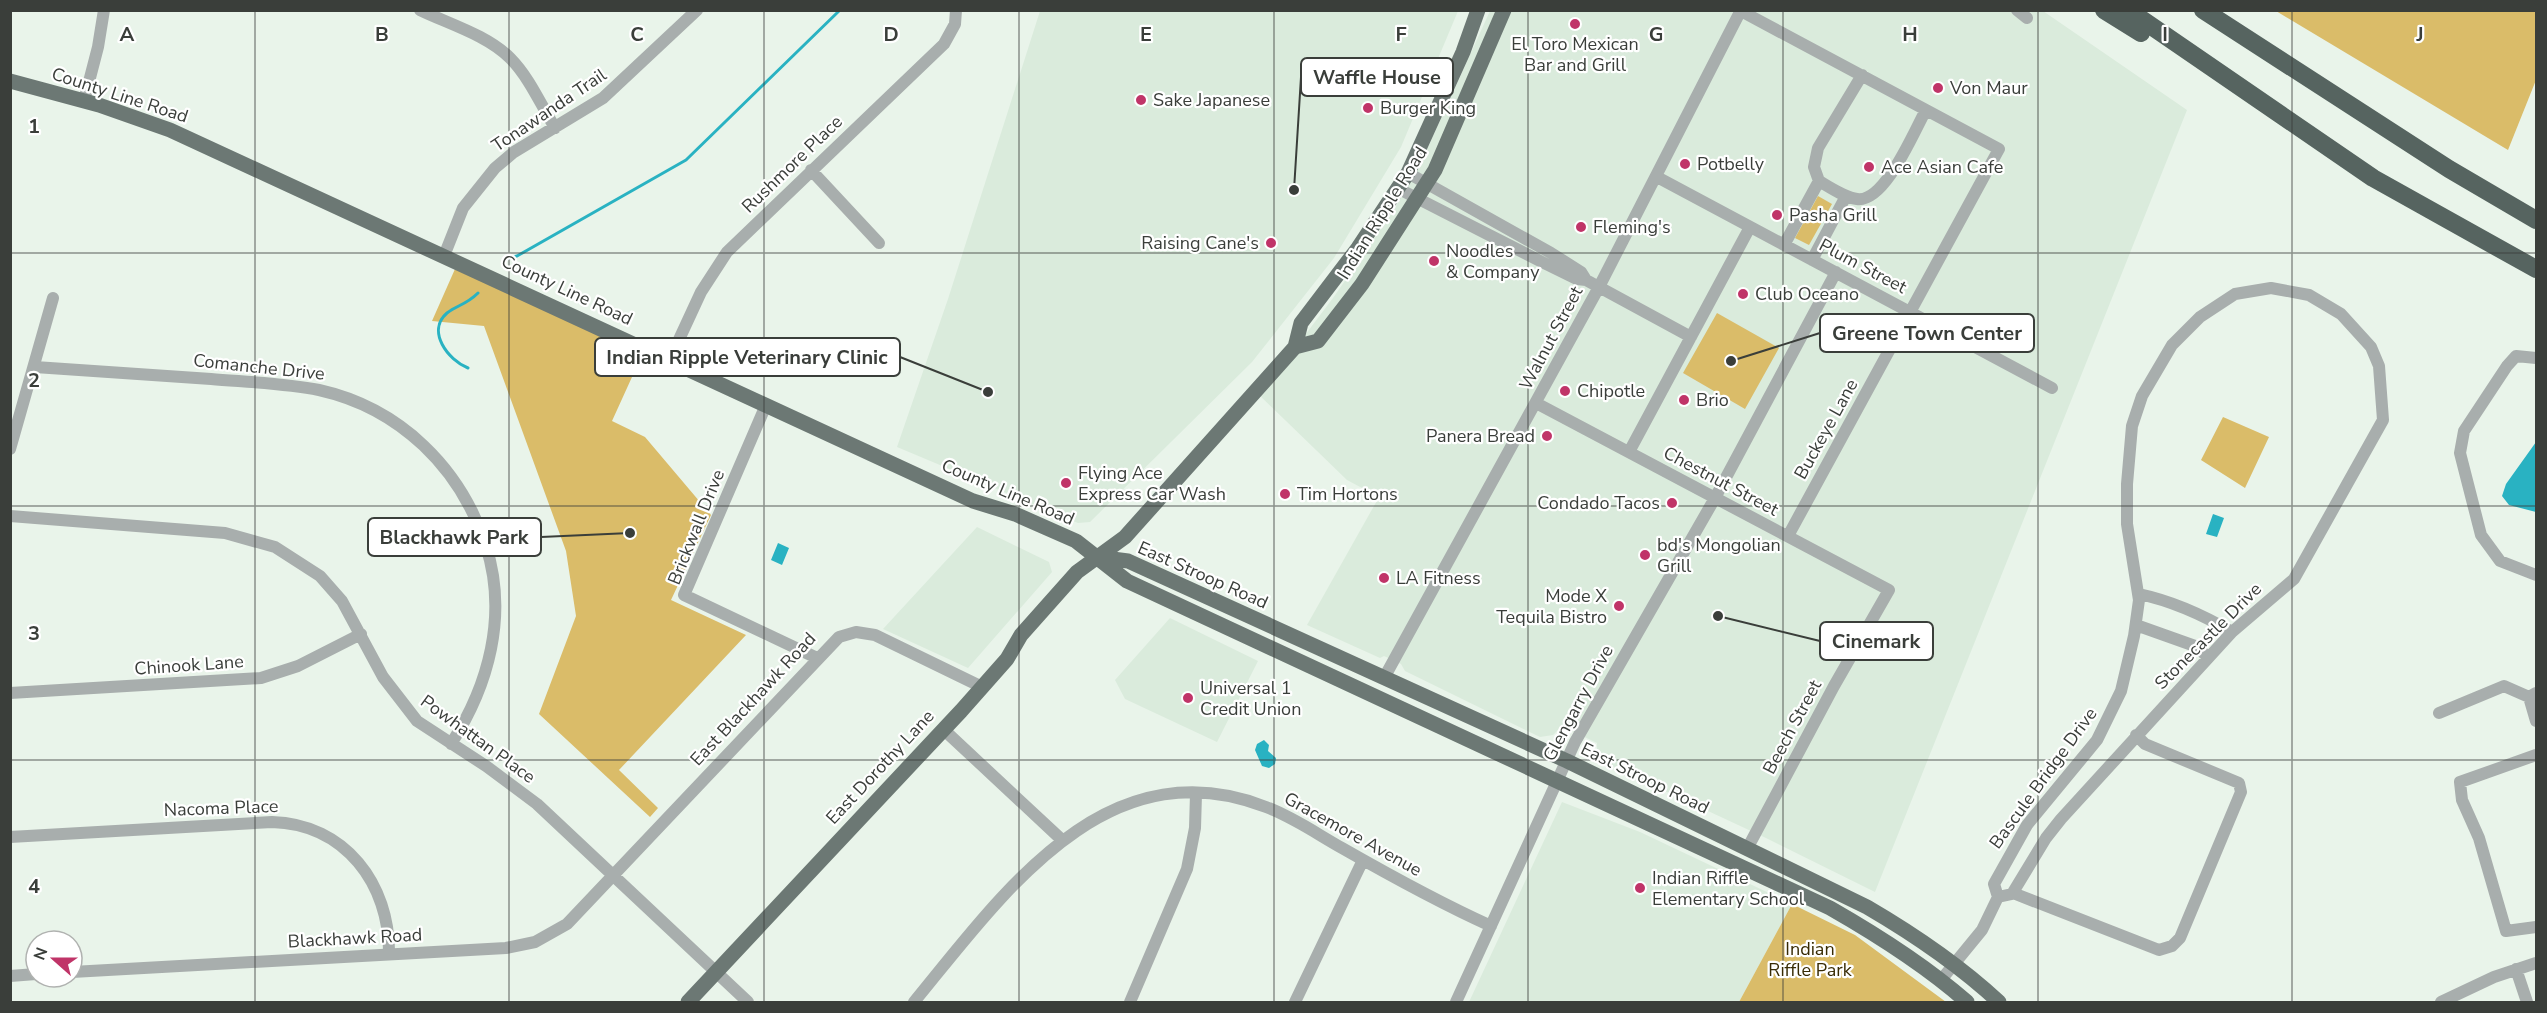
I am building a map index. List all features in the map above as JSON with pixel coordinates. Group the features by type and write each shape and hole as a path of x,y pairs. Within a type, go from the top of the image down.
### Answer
{"highway":[{"path":"2104,10 2373,178 2536,269"},
{"path":"2128,10 2373,178"},
{"path":"2203,10 2323,89 2536,220"},
{"path":"2222,10 2323,89"}],"main road":[{"name":"Indian Ripple Road","path":"1097,557 1125,537 1295,347 1302,323 1399,189 1408,173 1463,52 1478,10"},
{"name":"Indian Ripple Road","path":"1295,347 1318,341 1362,284 1427,183 1435,170 1504,10"},
{"name":"County Line Road","path":"10,81 84,101 170,130 670,359 973,501 1015,514 1076,541 1097,557"},
{"name":"East Stroop Road","path":"1097,557 1128,561 1567,761 1867,906 1955,963 1999,1002"},
{"name":"East Stroop Road","path":"1097,557 1127,581 1830,908 1890,943 1967,1002"},
{"name":"East Dorothy Lane","path":"688,1002 982,687 1007,659 1021,635 1077,572 1097,557"},
{"path":"1245,615 1254,629 1255,641 1269,637 1283,644 1308,643"}],"street":[{"path":"84,101 99,47 104,10"},
{"path":"420,10 487,41 506,54 521,71 555,128"},
{"name":"Tonawanda Trail","path":"444,256 463,208 486,176 514,152 612,91 697,10"},
{"name":"Rushmore Place","path":"670,359 700,292 718,264 739,239 944,44 955,24 956,10"},
{"path":"1741,11 1862,75 1926,110 1885,186 1870,198 1859,200 1846,196 1819,181 1814,167 1818,148 1862,75"},
{"name":"Walnut Street","path":"1384,678 1599,287 1741,11"},
{"name":"Buckeye Lane","path":"1788,537 1999,149 1926,110"},
{"path":"811,170 879,243"},
{"path":"1408,173 1551,253 1581,272 1586,280"},
{"name":"Plum Street","path":"1657,177 2052,388"},
{"path":"1785,245 1819,181"},
{"path":"1399,189 1542,262 1577,279 1586,280 1691,337"},
{"path":"1812,260 1846,196"},
{"path":"1629,452 1750,227"},
{"name":"Glengarry Drive","path":"1456,1002 1557,781 1597,700 1715,498 1836,272"},
{"name":"Bascule Bridge Drive","path":"1998,897 1994,884 2017,840 2097,740 2121,691 2136,625 2139,594 2127,524 2127,484 2132,426 2148,386 2172,345 2200,317 2235,294 2271,288 2309,295"},
{"name":"Stonecastle Drive","path":"2013,893 2046,838 2136,735 2232,632 2294,579 2383,420 2379,366 2371,347 2341,314 2309,295"},
{"path":"10,449 53,298"},
{"path":"2536,358 2516,357 2507,366 2464,431 2460,453 2481,535 2500,561 2536,575"},
{"name":"Comanche Drive","path":"35,367 318,390 375,410 413,435 447,469 472,508 489,553 495,593 494,634 484,681 475,704 451,744"},
{"name":"Chestnut Street","path":"1536,403 1889,590"},
{"name":"Brickwall Drive","path":"766,405 684,595 817,658"},
{"name":"Powhattan Place","path":"10,516 225,533 259,541 291,555 320,576 342,601 383,678 404,708 426,728 529,798 748,1002"},
{"name":"Beech Street","path":"1747,849 1834,686 1889,590"},
{"path":"2139,594 2159,598 2199,614 2232,632"},
{"path":"2136,625 2195,646 2208,657"},
{"name":"East Blackhawk Road","path":"612,874 839,637 863,632 982,687"},
{"name":"Chinook Lane","path":"10,693 261,678 298,666 361,634"},
{"path":"2439,713 2504,686 2533,695 2536,721"},
{"path":"943,729 1062,840"},
{"path":"1941,980 1982,930 1998,897 2013,893 2158,950 2172,946 2180,938 2241,792 2239,783 2145,744 2136,735"},
{"path":"2536,755 2460,782 2462,800 2478,838 2506,931 2536,927"},
{"path":"1130,1002 1187,868 1195,828 1196,794"},
{"name":"Gracemore Avenue","path":"914,1002 990,913 1062,840 1083,824 1125,804 1168,795 1222,795 1265,807 1416,891 1491,926"},
{"name":"Nacoma Place","path":"10,837 272,822 306,827 346,848 365,869 384,908 389,954"},
{"path":"1295,1002 1363,860"},
{"name":"Blackhawk Road","path":"84,971 506,948 535,942 567,924 612,874"},
{"path":"2441,1002 2476,985 2536,963"},
{"path":"2516,969 2527,1002"}],"shaded area":[{"path":"1040,11 1458,11 1401,147 1334,258 1252,362 1090,522 1078,523 897,447 948,299"},
{"path":"1490,11 2043,11 2187,110 1875,892 1605,763 1597,755 1597,743 1562,726 1553,735 1540,737 1405,671 1401,664 1384,656 1380,658 1307,625 1379,497 1347,480 1255,391 1296,347 1392,213 1423,158"},
{"path":"977,527 1049,562 1052,572 968,668 883,629"},
{"path":"1170,618 1258,661 1217,742 1125,699 1115,680"},
{"name":"Indian Riffle Elementary School","path":"1562,802 1640,832 1792,904 1739,1002 1469,1002"}],"green space":[{"path":"2276,11 2536,11 2536,80 2508,150"},
{"path":"1818,196 1832,204 1809,245 1795,238"},
{"path":"455,269 642,355 612,421 645,437 711,515 671,600 746,635 619,770 658,808 650,817 539,714 576,616 566,551 484,326 432,321"},
{"path":"1717,313 1779,348 1745,409 1683,373"},
{"path":"2223,417 2269,437 2245,488 2201,460"},
{"name":"Indian Riffle Park","path":"1792,904 1855,935 1946,1002 1739,1002"}],"water":[{"path":"2536,442 2536,512 2509,505 2502,496 2506,484"},
{"path":"2213,514 2224,518 2217,537 2206,534"},
{"path":"778,543 789,548 782,565 771,560"},
{"path":"1264,740 1269,745 1268,751 1276,758 1275,764 1269,768 1262,766 1255,750 1257,744"}],"waterway":[{"path":"506,259 517,256 686,160 840,10"},
{"path":"468,368 453,359 447,352 439,336 439,328 441,320 447,313 478,293"}],"place":[{"name":"El Toro Mexican Bar and Grill","path":"1575,24"},
{"name":"Von Maur","path":"1938,88"},
{"name":"Sake Japanese","path":"1141,100"},
{"name":"Burger King","path":"1368,108"},
{"name":"Potbelly","path":"1685,164"},
{"name":"Ace Asian Cafe","path":"1869,167"},
{"name":"Waffle House","path":"1294,190"},
{"name":"Pasha Grill","path":"1777,215"},
{"name":"Fleming's","path":"1581,227"},
{"name":"Raising Cane's","path":"1271,243"},
{"name":"Noodles & Company","path":"1434,261"},
{"name":"Club Oceano","path":"1743,294"},
{"name":"Greene Town Center","path":"1731,361"},
{"name":"Chipotle","path":"1565,391"},
{"name":"Indian Ripple Veterinary Clinic","path":"988,392"},
{"name":"Brio","path":"1684,400"},
{"name":"Panera Bread","path":"1547,436"},
{"name":"Flying Ace Express Car Wash","path":"1066,483"},
{"name":"Tim Hortons","path":"1285,494"},
{"name":"Condado Tacos","path":"1672,503"},
{"name":"Blackhawk Park","path":"630,533"},
{"name":"bd's Mongolian Grill","path":"1645,555"},
{"name":"LA Fitness","path":"1384,578"},
{"name":"Mode X Tequila Bistro","path":"1619,606"},
{"name":"Cinemark","path":"1718,616"},
{"name":"Universal 1 Credit Union","path":"1188,698"},
{"name":"Indian Riffle Elementary School","path":"1640,888"}]}
